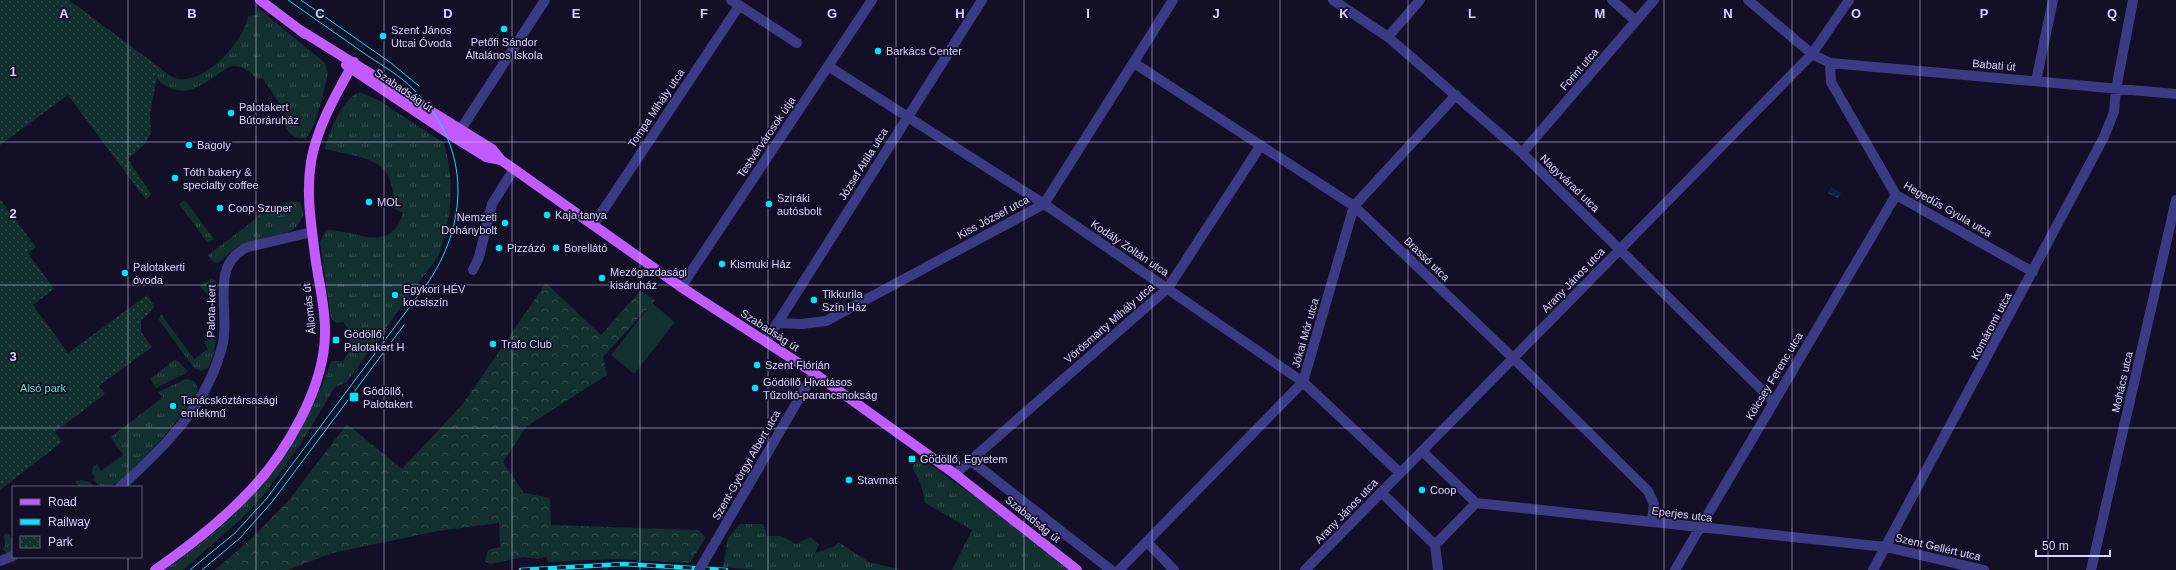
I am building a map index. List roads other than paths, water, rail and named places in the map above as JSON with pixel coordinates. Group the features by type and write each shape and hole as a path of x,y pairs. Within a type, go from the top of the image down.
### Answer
{"main road":[{"name":"Szabadság út","path":"260,0 300,30 486,157 501,160"},
{"name":"Szabadság út","path":"353,65 461,128 492,149 501,160 594,224 681,287 814,373 956,474 1077,570"},
{"name":"Állomás út","path":"155,570 208,529 247,495 276,457 310,399 322,360 325,329 312,232 309,194 313,153 326,118 353,65"}],"street":[{"path":"461,128 545,0"},
{"name":"Testvérvárosok útja","path":"681,287 872,0"},
{"name":"József Attila utca","path":"766,341 907,116 982,0"},
{"name":"Kiss József utca","path":"777,323 802,324 826,321 1044,204 1173,0"},
{"name":"Nagyvárad utca","path":"1333,0 1388,37 1522,153 1621,248 1773,401"},
{"path":"1388,37 1420,0"},
{"path":"1612,0 1636,21"},
{"name":"Forint utca","path":"1522,153 1654,0"},
{"name":"Babati út","path":"1748,0 1812,54 1830,62 2176,94"},
{"name":"Arany János utca","path":"1305,570 1812,54 1849,0"},
{"path":"2036,81 2053,0"},
{"name":"Komáromi utca","path":"1873,570 2106,133 2114,112 2116,89 2133,0"},
{"path":"735,3 797,43"},
{"name":"Tompa Mihály utca","path":"594,224 735,3"},
{"name":"Hegedűs Gyula utca","path":"1830,62 1831,82 1896,195 2033,272"},
{"name":"Brassó utca","path":"1134,63 1354,206 1513,358 1648,491 1654,504 1652,522"},
{"name":"Kodály Zoltán utca","path":"828,66 1044,204 1303,382 1400,473"},
{"name":"Jókai Mór utca","path":"1119,570 1303,382 1354,206 1456,95"},
{"name":"Vörösmarty Mihály utca","path":"956,474 970,460 1168,288 1261,145"},
{"path":"473,270 479,257 492,204 514,169"},
{"name":"Kölcsey Ferenc utca","path":"1675,570 1773,401 1896,195"},
{"name":"Mohács utca","path":"2091,570 2176,200"},
{"name":"Palota-kert","path":"121,486 142,468 183,424 209,383 223,343 225,325 223,279 230,260 236,254 248,247 312,232"},
{"name":"Szent-Györgyi Albert utca","path":"699,570 814,373"},
{"path":"1422,451 1476,503 1435,545"},
{"name":"Szabadság út","path":"970,460 1111,570"},
{"path":"1381,492 1435,545 1438,570"},
{"name":"Eperjes utca","path":"1476,503 1886,547"},
{"path":"1147,542 1174,570"},
{"name":"Szent Gellért utca","path":"1886,547 1961,567 1984,570"},
{"path":"0,561 12,556"}],"water":[{"path":"1831,187 1841,193 1838,198 1828,193"}],"tram line":[{"path":"190,570 235,533 267,498 429,281 443,257 452,231 457,206 458,181 454,156 445,132 431,109 402,79 288,0"},
{"path":"301,0 391,63 419,86"},
{"path":"202,570 240,538 272,502 404,325"}],"railway":[{"path":"521,570 623,564 726,570"}],"place":[{"name":"Petőfi Sándor Általános Iskola","path":"504,29"},
{"name":"Szent János Utcai Óvoda","path":"383,36"},
{"name":"Barkács Center","path":"878,51"},
{"name":"Palotakert Bútoráruház","path":"231,113"},
{"name":"Bagoly","path":"189,145"},
{"name":"Tóth bakery & specialty coffee","path":"175,178"},
{"name":"MOL","path":"369,202"},
{"name":"Sziráki autósbolt","path":"769,204"},
{"name":"Coop Szuper","path":"220,208"},
{"name":"Kaja tanya","path":"547,215"},
{"name":"Nemzeti Dohánybolt","path":"505,223"},
{"name":"Pizzázó","path":"499,248"},
{"name":"Borellátó","path":"556,248"},
{"name":"Kismuki Ház","path":"722,264"},
{"name":"Palotakerti óvoda","path":"125,273"},
{"name":"Mezőgazdasági kisáruház","path":"602,278"},
{"name":"Egykori HÉV kocsiszín","path":"395,295"},
{"name":"Tikkurila Szín Ház","path":"814,300"},
{"name":"Gödöllő, Palotakert H","path":"336,340"},
{"name":"Trafo Club","path":"493,344"},
{"name":"Szent Flórián","path":"757,365"},
{"name":"Gödöllő Hivatásos Tűzoltó-parancsnokság","path":"755,388"},
{"name":"Gödöllő, Palotakert","path":"354,397"},
{"name":"Tanácsköztársasági emlékmű","path":"173,406"},
{"name":"Gödöllő, Egyetem","path":"912,459"},
{"name":"Stavmat","path":"849,480"},
{"name":"Coop","path":"1422,490"}],"park label":[{"name":"Alsó park","path":"43,388"}]}
